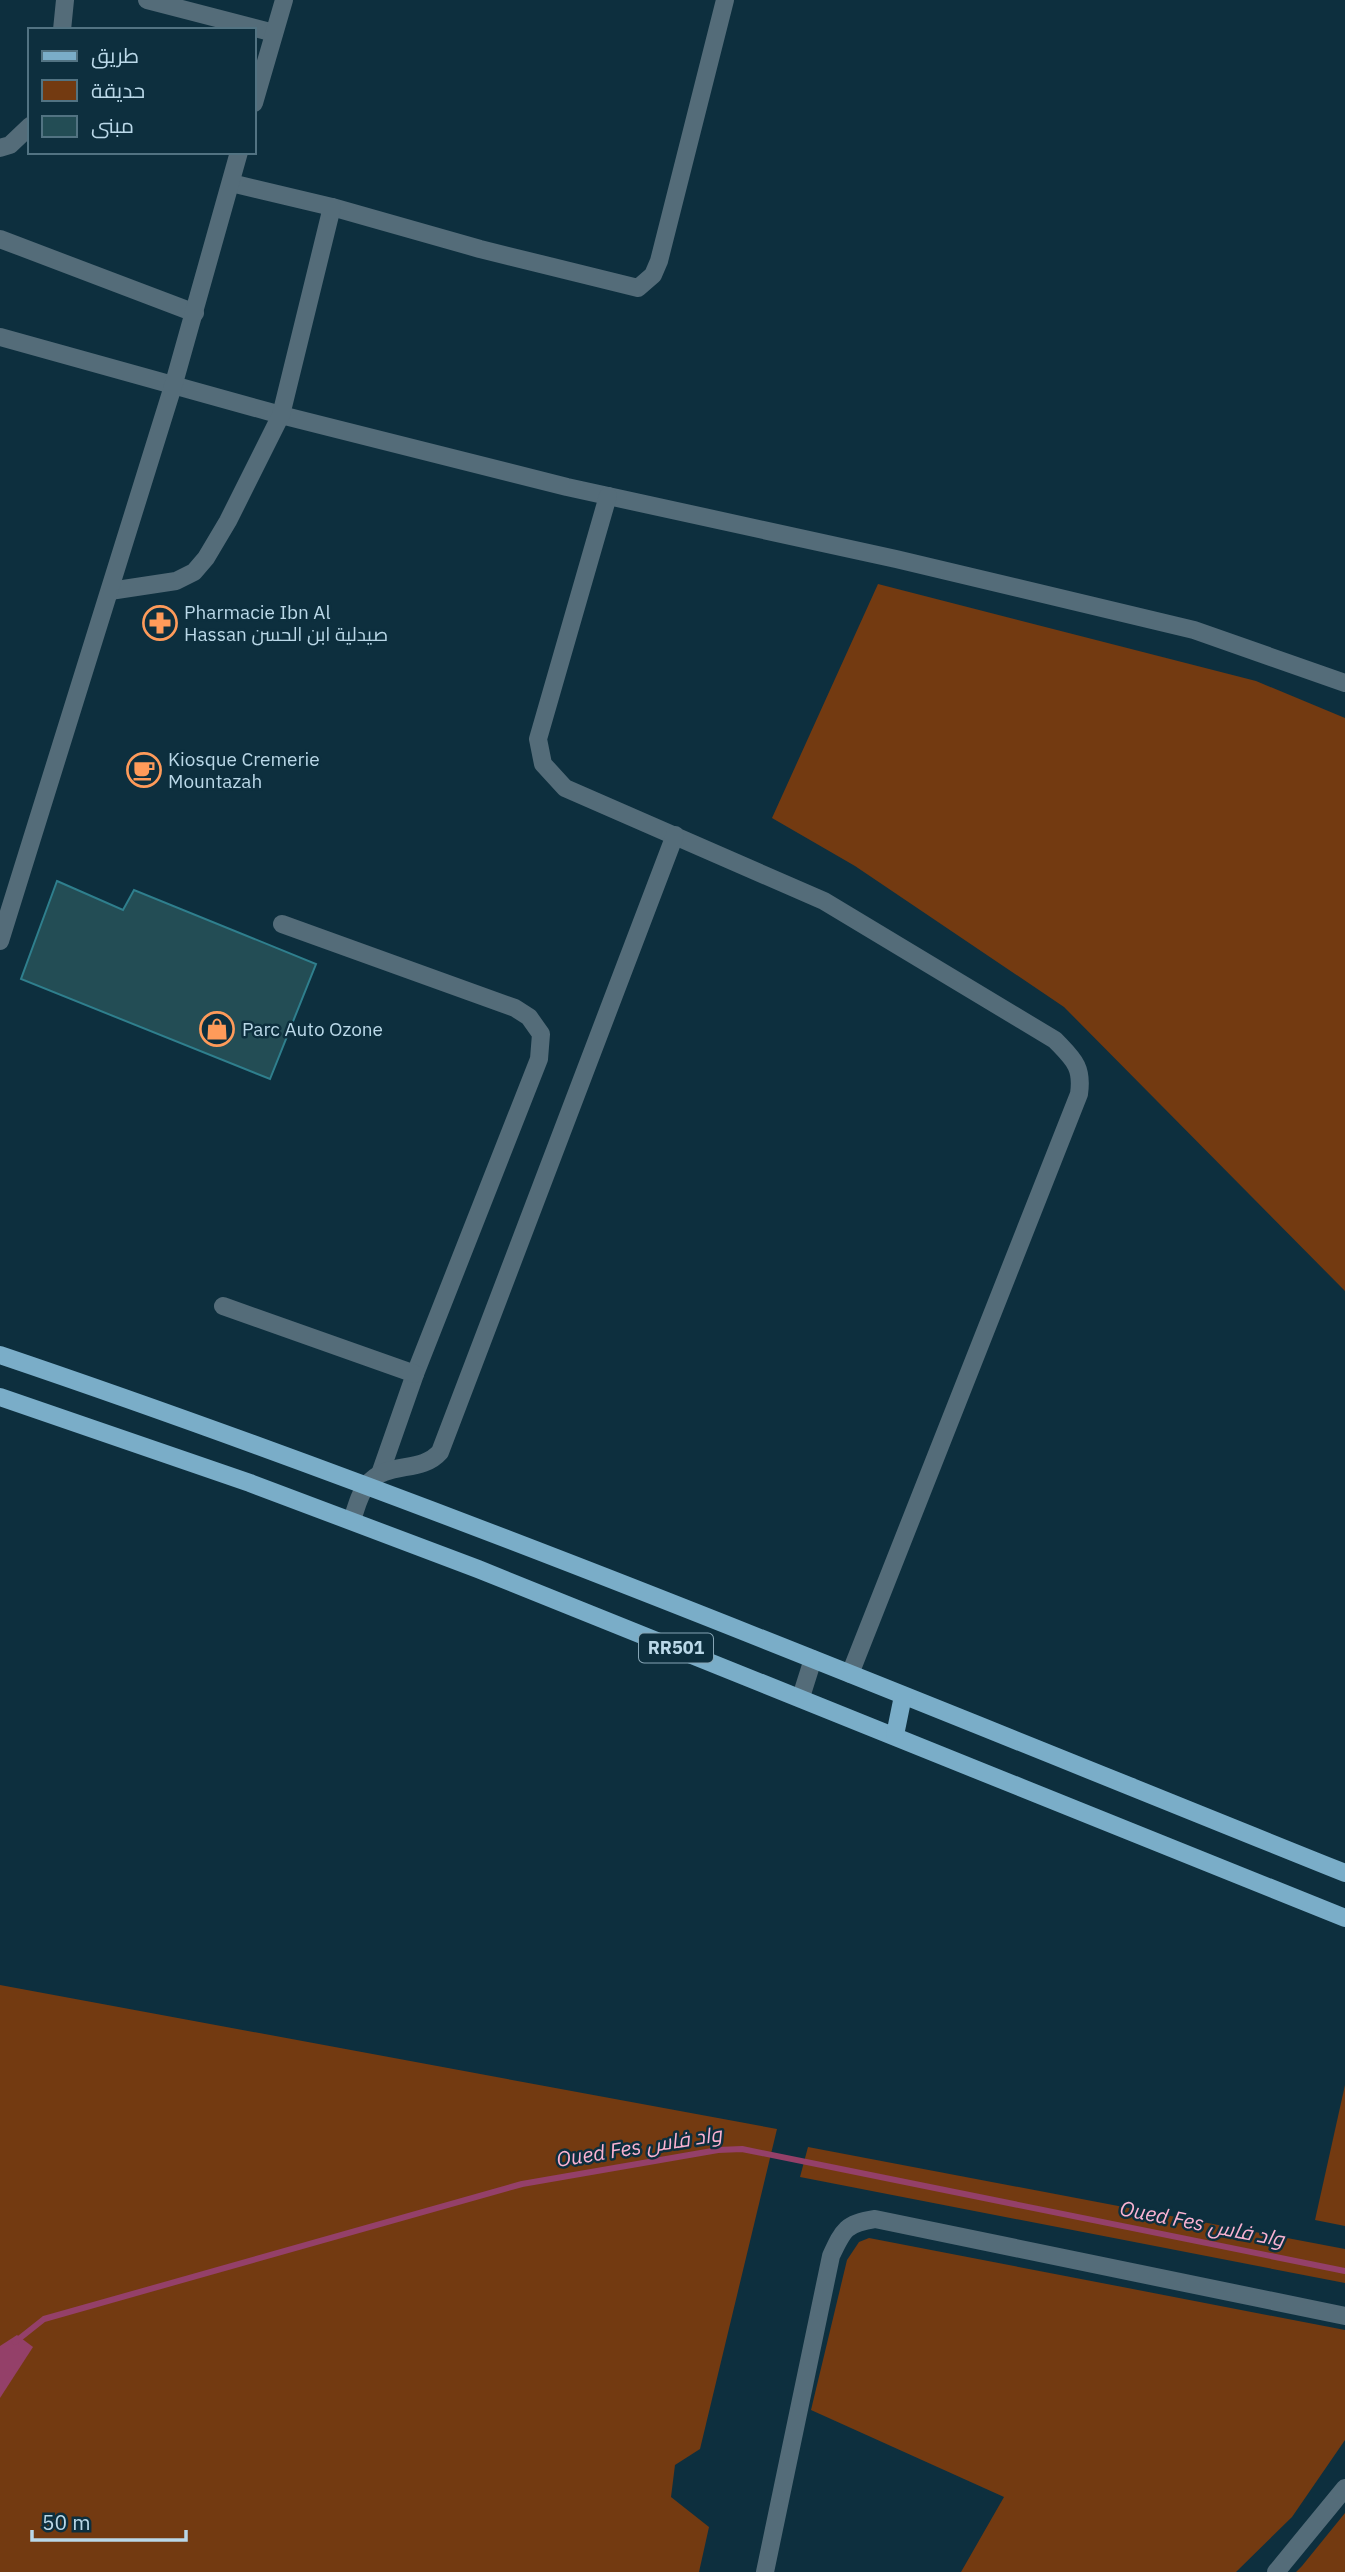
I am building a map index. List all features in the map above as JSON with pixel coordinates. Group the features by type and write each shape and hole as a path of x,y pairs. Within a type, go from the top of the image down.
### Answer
{"main road":[{"name":"RR501","path":"0,1355 365,1486 814,1658 1345,1873"},
{"name":"RR501","path":"4,1400 352,1520 895,1735 1345,1918"},
{"path":"895,1735 903,1696"}],"street":[{"path":"62,28 65,0"},
{"path":"147,0 255,28"},
{"path":"256,96 284,0"},
{"path":"230,183 332,207 480,249 638,288 653,275 659,261 725,0"},
{"path":"256,28 274,33"},
{"path":"0,148 9,145 28,128"},
{"path":"0,941 174,383 238,154"},
{"path":"110,591 176,581 194,572 206,558 228,520 282,415 332,207"},
{"path":"0,239 195,313"},
{"path":"0,337 282,415 608,496 896,559 1194,631 1345,683"},
{"path":"608,496 538,739 543,764 565,788 824,901 971,987 1055,1040 1075,1062 1082,1076 1079,1094 850,1674"},
{"path":"381,1471 426,1462 440,1452 675,835"},
{"path":"282,923 515,1008 528,1017 541,1034 539,1059 415,1374 381,1471 365,1486 352,1520"},
{"path":"223,1306 415,1374"},
{"path":"800,1697 814,1658"},
{"path":"765,2572 831,2256 841,2234 855,2222 875,2219 1345,2316"},
{"path":"1276,2572 1345,2488"}],"green space":[{"path":"878,584 1256,681 1345,718 1345,1291 1064,1007 855,866 772,818"},
{"path":"0,1985 777,2129 700,2449 675,2465 671,2497 709,2527 699,2572 0,2572"},
{"path":"1345,2085 1345,2226 1315,2220"},
{"path":"808,2147 1345,2249 1345,2283 800,2177"},
{"path":"869,2238 1345,2330 1345,2440 1292,2517 1236,2572 961,2572 1004,2497 811,2410 847,2260 859,2242"},
{"path":"1345,2513 1345,2572 1296,2572 1302,2566"}],"shaded area":[{"path":"17,2335 33,2347 0,2398 0,2346"}],"building":[{"name":"Parc Auto Ozone","path":"57,881 123,910 134,890 316,964 270,1079 21,979"}],"waterway":[{"name":"Oued Fes واد فاس","path":"15,2342 44,2319 522,2184 718,2150 742,2149 1345,2271"}],"place":[{"name":"Pharmacie Ibn Al Hassan صيدلية ابن الحسن","path":"160,623"},
{"name":"Kiosque Cremerie Mountazah","path":"144,770"},
{"name":"Parc Auto Ozone","path":"217,1029"}]}
